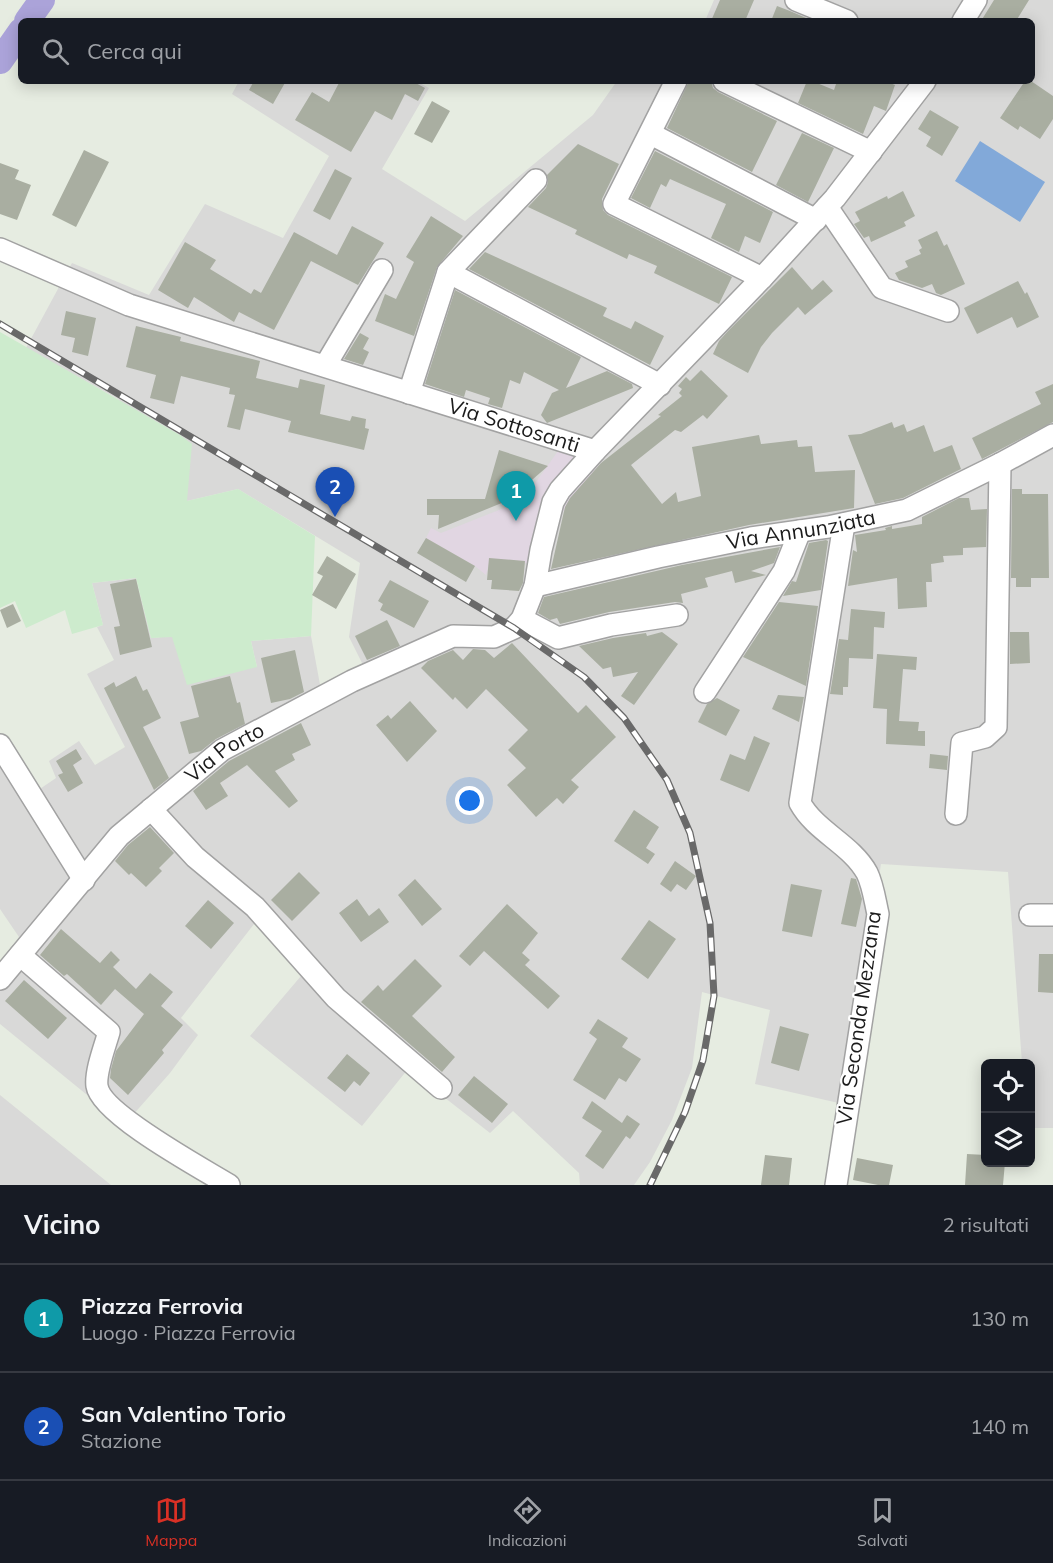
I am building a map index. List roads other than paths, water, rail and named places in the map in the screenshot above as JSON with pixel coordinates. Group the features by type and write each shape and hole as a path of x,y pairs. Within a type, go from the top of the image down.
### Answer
{"street":[{"path":"796,0 840,18"},
{"path":"965,18 976,0"},
{"path":"675,84 614,204 762,278"},
{"path":"730,84 871,152"},
{"name":"Via Sottosanti","path":"0,249 129,305 595,451 762,278 821,213 923,84"},
{"path":"651,134 821,213 882,288 948,311"},
{"path":"409,393 448,272 536,180"},
{"path":"325,366 382,270"},
{"path":"448,272 660,385"},
{"name":"Via Annunziata","path":"535,586 670,554 751,538 844,524 907,510 1053,435"},
{"path":"595,451 560,490 553,502 535,586 518,623 558,638 611,625 677,615"},
{"path":"956,814 962,743 985,737 996,727 1000,464"},
{"name":"Via Seconda Mezzana","path":"836,1185 878,914 867,874 855,858 806,814 800,803 844,524"},
{"path":"705,692 784,571 800,531"},
{"name":"Via Porto","path":"0,979 119,836 222,750 352,681 453,636 494,638 518,623"},
{"path":"0,745 84,880"},
{"path":"151,809 195,857 255,907 336,998 441,1088"},
{"path":"1030,915 1053,915"},
{"path":"20,955 109,1032 96,1080 100,1096 132,1125 229,1185"}],"waterway":[{"path":"29,18 42,0"},
{"path":"0,61 18,35"}],"railway":[{"path":"0,324 514,628 584,677 624,718 667,780 690,833 710,923 714,996 703,1060 685,1112 650,1185"}],"place":[{"name":"San Valentino Torio","path":"335,517"},
{"name":"Piazza Ferrovia","path":"516,521"}]}
